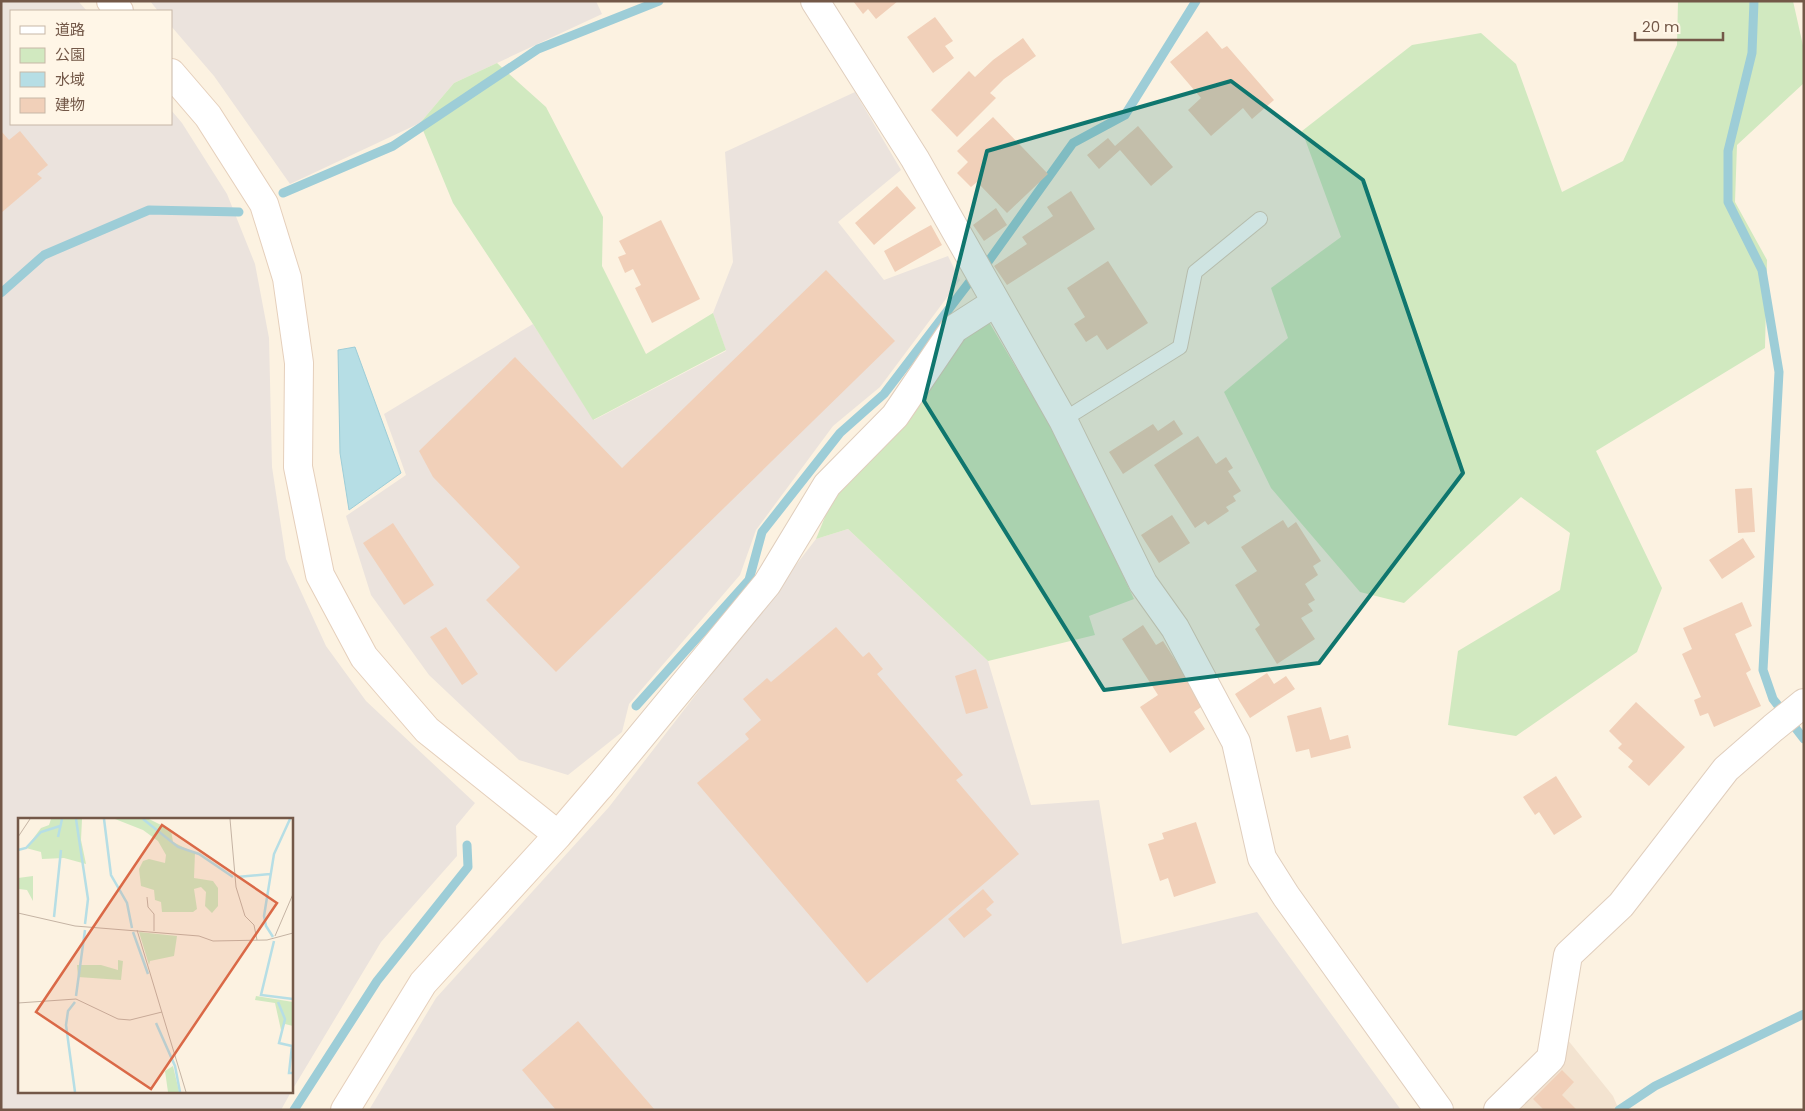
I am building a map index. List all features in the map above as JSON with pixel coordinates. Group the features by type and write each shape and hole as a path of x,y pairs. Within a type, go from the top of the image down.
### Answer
{"street":[{"path":"815,1 915,159 1064,420 1143,583 1175,628 1236,742 1262,858 1286,896 1438,1110"},
{"path":"172,73 208,116 264,204 288,278 299,363 298,467 320,575 364,657 427,730 558,835"},
{"path":"345,1110 423,983 558,835 767,584 827,485 895,416 954,329 996,302"},
{"path":"1498,1110 1551,1058 1568,955 1620,905 1726,769 1799,707"}],"lane":[{"path":"1064,420 1180,347 1195,272 1260,219"}],"highlighted area":[{"path":"1231,81 1363,180 1463,473 1319,663 1104,690 924,401 987,151"}],"shaded area":[{"path":"1,1 78,1 86,10 10,10 10,125 172,125 172,111 182,123 227,194 255,264 269,338 272,467 286,559 326,646 366,701 475,803 456,826 457,856 381,942 292,1090 292,818 18,818 18,1094 290,1094 281,1110 1,1110"},
{"path":"150,1 596,1 602,14 454,83 420,123 290,184 214,76 172,27 172,10 157,10"},
{"path":"855,92 901,170 838,222 884,280 948,256 960,280 880,387 833,426 756,530 740,575 629,704 622,732 568,775 519,760 429,675 371,595 346,516 406,475 384,414 533,324 594,420 726,351 713,313 733,262 725,152"},
{"path":"848,529 988,661 1031,805 1099,800 1122,944 1257,912 1401,1110 369,1110 436,998 609,807 816,539"},
{"path":"1563,1034 1613,1096 1619,1110 1483,1110 1545,1048"}],"green space":[{"path":"1678,1 1793,1 1804,50 1804,83 1737,145 1735,202 1767,260 1765,348 1596,451 1662,588 1637,652 1516,736 1448,725 1458,651 1560,590 1570,533 1521,497 1404,603 1360,592 1271,488 1224,392 1288,338 1271,288 1341,237 1302,131 1412,45 1481,33 1516,64 1562,192 1623,161 1677,45"},
{"path":"497,63 546,107 603,217 602,266 646,354 713,313 726,350 593,420 533,324 453,203 420,123 454,83"},
{"path":"989,322 1063,447 1134,599 1089,616 1095,635 988,661 848,529 816,539 837,487 967,329"}],"water":[{"path":"355,347 401,473 349,510 340,453 338,350"}],"building":[{"path":"853,1 898,1 876,19 868,9 863,14"},
{"path":"935,17 953,41 945,46 954,58 933,73 907,37"},
{"path":"1207,31 1222,49 1227,46 1274,100 1252,119 1243,108 1211,136 1188,110 1201,98 1170,62"},
{"path":"1023,38 1036,56 1004,79 990,93 996,98 957,137 931,110 969,71 975,77 993,60"},
{"path":"993,117 1048,174 1007,213 977,182 971,187 957,173 968,162 957,151"},
{"path":"1138,126 1173,167 1151,186 1120,150 1099,169 1087,155 1108,138 1115,146"},
{"path":"1,131 9,140 20,131 48,165 37,174 42,178 1,213"},
{"path":"897,186 916,208 874,245 855,223"},
{"path":"1071,191 1095,229 1007,285 994,266 1027,244 1022,237 1053,216 1047,207"},
{"path":"996,208 1007,225 984,241 973,225"},
{"path":"661,220 700,299 652,323 635,288 641,285 633,269 625,273 618,257 626,254 619,241"},
{"path":"931,225 942,245 895,272 884,251"},
{"path":"1108,261 1148,323 1107,350 1097,335 1086,342 1074,324 1085,317 1067,288"},
{"path":"826,270 895,341 556,672 486,600 520,567 433,477 419,451 515,357 622,468"},
{"path":"1174,420 1183,434 1123,474 1109,452 1153,424 1158,431"},
{"path":"1198,436 1216,464 1226,457 1233,468 1228,471 1241,491 1233,496 1236,501 1226,507 1229,511 1208,525 1205,521 1195,528 1154,465"},
{"path":"1752,488 1755,532 1738,533 1735,489"},
{"path":"1172,515 1190,543 1159,563 1141,535"},
{"path":"1283,520 1288,528 1296,522 1321,561 1313,566 1318,575 1305,584 1315,600 1308,604 1313,611 1301,618 1315,639 1277,664 1255,629 1260,625 1235,585 1257,571 1241,547"},
{"path":"393,523 434,585 404,605 363,543"},
{"path":"1743,538 1755,557 1722,579 1709,560"},
{"path":"1742,602 1752,626 1735,634 1751,670 1746,673 1761,706 1714,727 1708,713 1700,716 1694,700 1701,697 1682,654 1692,649 1683,628"},
{"path":"1143,625 1156,645 1163,641 1204,705 1194,712 1205,729 1170,753 1140,707 1158,695 1122,639"},
{"path":"446,627 478,674 462,685 430,637"},
{"path":"836,627 863,657 869,652 883,669 877,674 963,775 956,780 1019,854 867,983 697,783 749,739 745,734 761,720 743,699 767,678 771,682"},
{"path":"976,669 988,708 966,714 955,676"},
{"path":"1267,673 1274,684 1286,676 1295,689 1250,718 1235,694"},
{"path":"1636,702 1685,747 1649,786 1628,767 1633,761 1618,748 1622,744 1609,731"},
{"path":"1321,707 1330,740 1348,735 1351,748 1311,758 1309,749 1296,752 1287,716"},
{"path":"1556,776 1582,817 1554,835 1539,812 1535,815 1523,797"},
{"path":"1196,822 1216,883 1174,897 1168,878 1160,881 1148,844 1164,839 1162,833"},
{"path":"983,889 994,902 986,909 992,915 964,938 948,919"},
{"path":"578,1021 655,1110 556,1110 522,1070"},
{"path":"1562,1070 1574,1082 1562,1095 1577,1110 1544,1110 1533,1099"}],"waterway":[{"path":"283,193 393,146 538,49 659,1"},
{"path":"988,262 1073,143 1125,115 1196,1"},
{"path":"1754,1 1752,53 1728,151 1728,202 1762,270 1779,372 1763,670 1773,699 1804,739"},
{"path":"1,293 44,255 149,210 239,212"},
{"path":"636,706 749,580 762,532 840,433 884,394 971,280"},
{"path":"294,1110 377,981 468,867 467,845"},
{"path":"1619,1110 1655,1086 1804,1014"}]}
